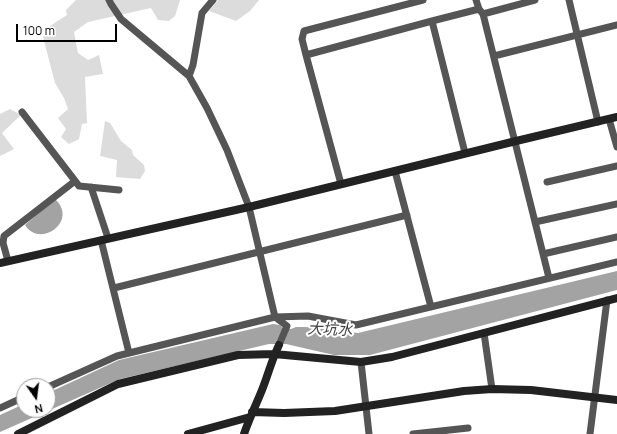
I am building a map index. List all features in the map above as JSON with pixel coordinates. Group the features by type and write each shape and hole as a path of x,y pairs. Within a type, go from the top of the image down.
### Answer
{"street":[{"path":"110,0 121,19 189,76 207,108 227,150 249,207 275,317 287,326 274,354 262,390 244,434"},
{"path":"189,76 193,65 202,13 213,0"},
{"path":"341,184 302,39 304,31 423,0"},
{"path":"476,0 481,11 494,56 549,278"},
{"path":"306,55 432,21 535,0"},
{"path":"570,0 598,122"},
{"path":"432,21 465,153"},
{"path":"494,56 617,25"},
{"path":"22,112 79,186 119,190"},
{"path":"75,181 4,236 4,262 249,207 613,118 617,147"},
{"path":"547,182 617,166"},
{"path":"395,171 431,307"},
{"path":"91,187 130,353"},
{"path":"535,222 617,204"},
{"path":"114,288 406,215"},
{"path":"543,254 617,237"},
{"path":"56,383 117,356 275,317 308,316 356,325 617,262"},
{"path":"18,434 118,384 238,355 274,354 361,362 392,357 617,298"},
{"path":"590,434 607,300"},
{"path":"484,333 492,389"},
{"path":"361,362 369,434"},
{"path":"188,434 251,415 320,412 366,407 464,391 492,389 531,390 594,396 617,400"},
{"path":"0,408 16,401"},
{"path":"413,434 468,428"}],"shaded area":[{"path":"76,0 180,0 175,16 169,21 158,20 151,8 88,22 74,32 78,53 88,60 99,55 103,74 85,77 87,123 82,124 79,139 69,144 61,137 66,129 58,118 68,109 64,98 55,83 43,37 50,26 67,15 66,10"},
{"path":"218,0 259,0 250,11 236,21 209,11"},
{"path":"10,109 21,115 2,133 14,149 0,156 0,114"},
{"path":"105,121 110,123 121,141 132,150 133,155 144,165 145,171 140,179 116,177 117,160 100,156"}],"water":[{"path":"55,199 61,207 63,216 60,223 55,229 47,233 39,234 32,232 25,225"},
{"name":"大坑水","path":"617,271 617,290 370,355 334,355 286,344 269,344 120,379 56,407 56,389 119,360 273,324 291,329 296,327 306,327 358,333"},
{"path":"16,408 16,418 32,418 0,432 0,415"}]}
